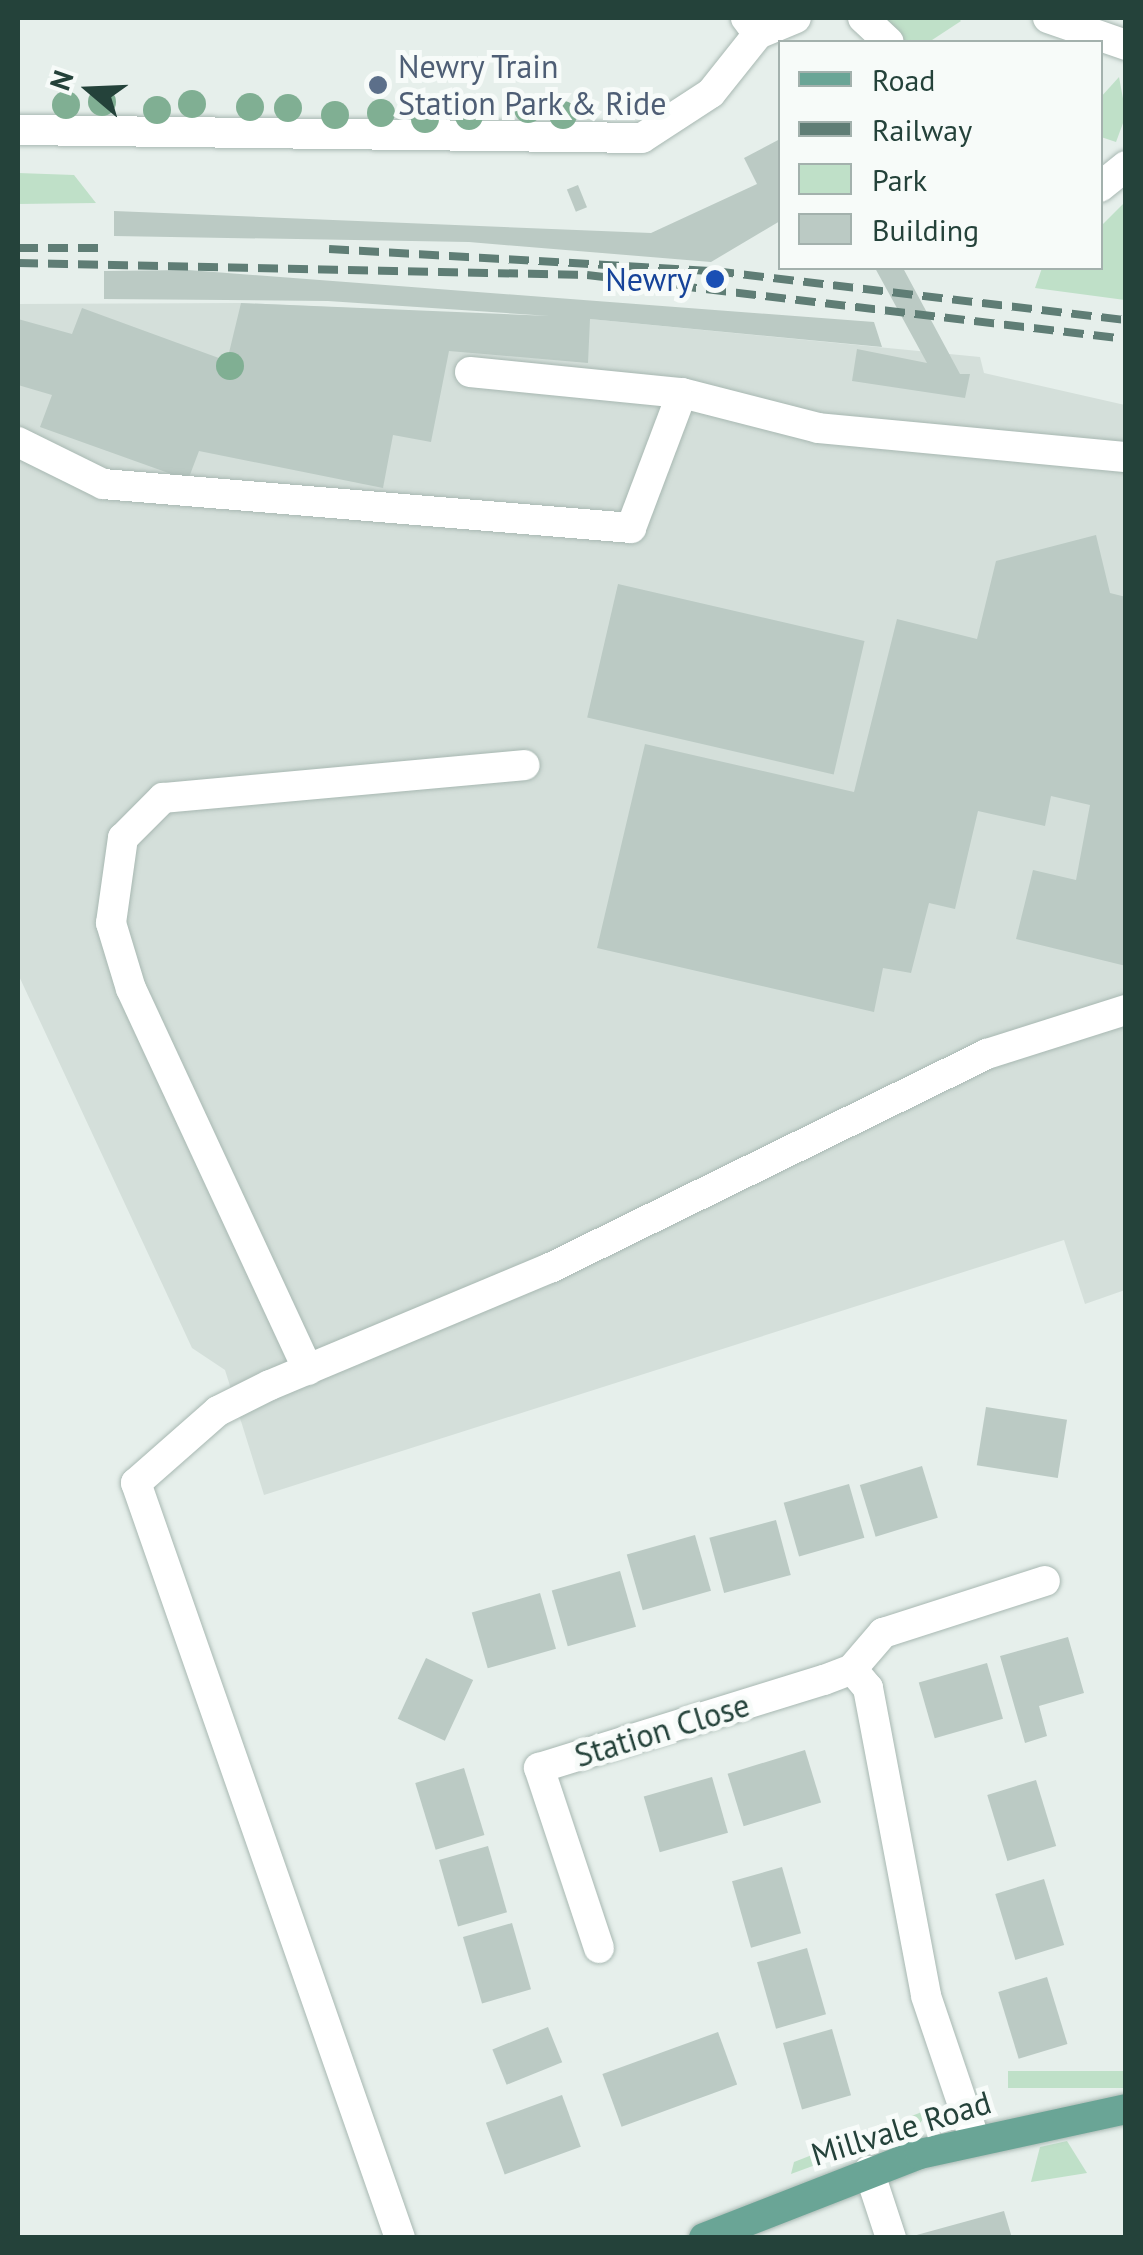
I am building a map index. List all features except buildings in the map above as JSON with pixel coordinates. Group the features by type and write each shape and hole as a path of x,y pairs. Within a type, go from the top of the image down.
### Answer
{"main road":[{"name":"Millvale Road","path":"704,2238 869,2171 974,2138 1126,2109"}],"street":[{"path":"18,130 642,138 691,112 752,26 796,18"},
{"path":"864,18 887,40"},
{"path":"1048,18 1126,45"},
{"path":"1103,185 1126,166"},
{"path":"470,372 682,393 818,428 1126,457"},
{"path":"18,442 104,484 631,528 682,393"},
{"path":"308,1370 131,989 111,923 123,838 162,798 524,765"},
{"path":"400,2238 136,1484 218,1411 550,1268 987,1054 1126,1010"},
{"path":"974,2138 926,1996 868,1688 852,1669 883,1633 1045,1581"},
{"name":"Station Close","path":"599,1948 539,1768 852,1669"},
{"path":"869,2171 890,2238"}],"shaded area":[{"path":"241,303 590,319 980,357 984,373 1125,405 1125,1290 1085,1304 1064,1240 264,1495 225,1370 192,1348 18,974 18,304"}],"green space":[{"path":"883,18 961,21 932,40 903,40"},
{"path":"1119,77 1126,115 1116,142 1103,138 1103,95"},
{"path":"18,173 74,175 96,203 18,204"},
{"path":"1125,202 1125,300 1035,288 1041,270 1103,270 1103,224"},
{"path":"1008,2071 1125,2071 1125,2088 1008,2088"},
{"path":"932,2108 916,2128 791,2174 794,2162"},
{"path":"1067,2141 1087,2173 1031,2182 1040,2147"}],"railway":[{"path":"18,248 99,248"},
{"path":"329,249 714,271 1126,320"},
{"path":"18,263 587,275 1126,339"}],"place":[{"name":"Newry Train Station Park & Ride","path":"378,85"},
{"name":"Newry","path":"715,279"}]}
